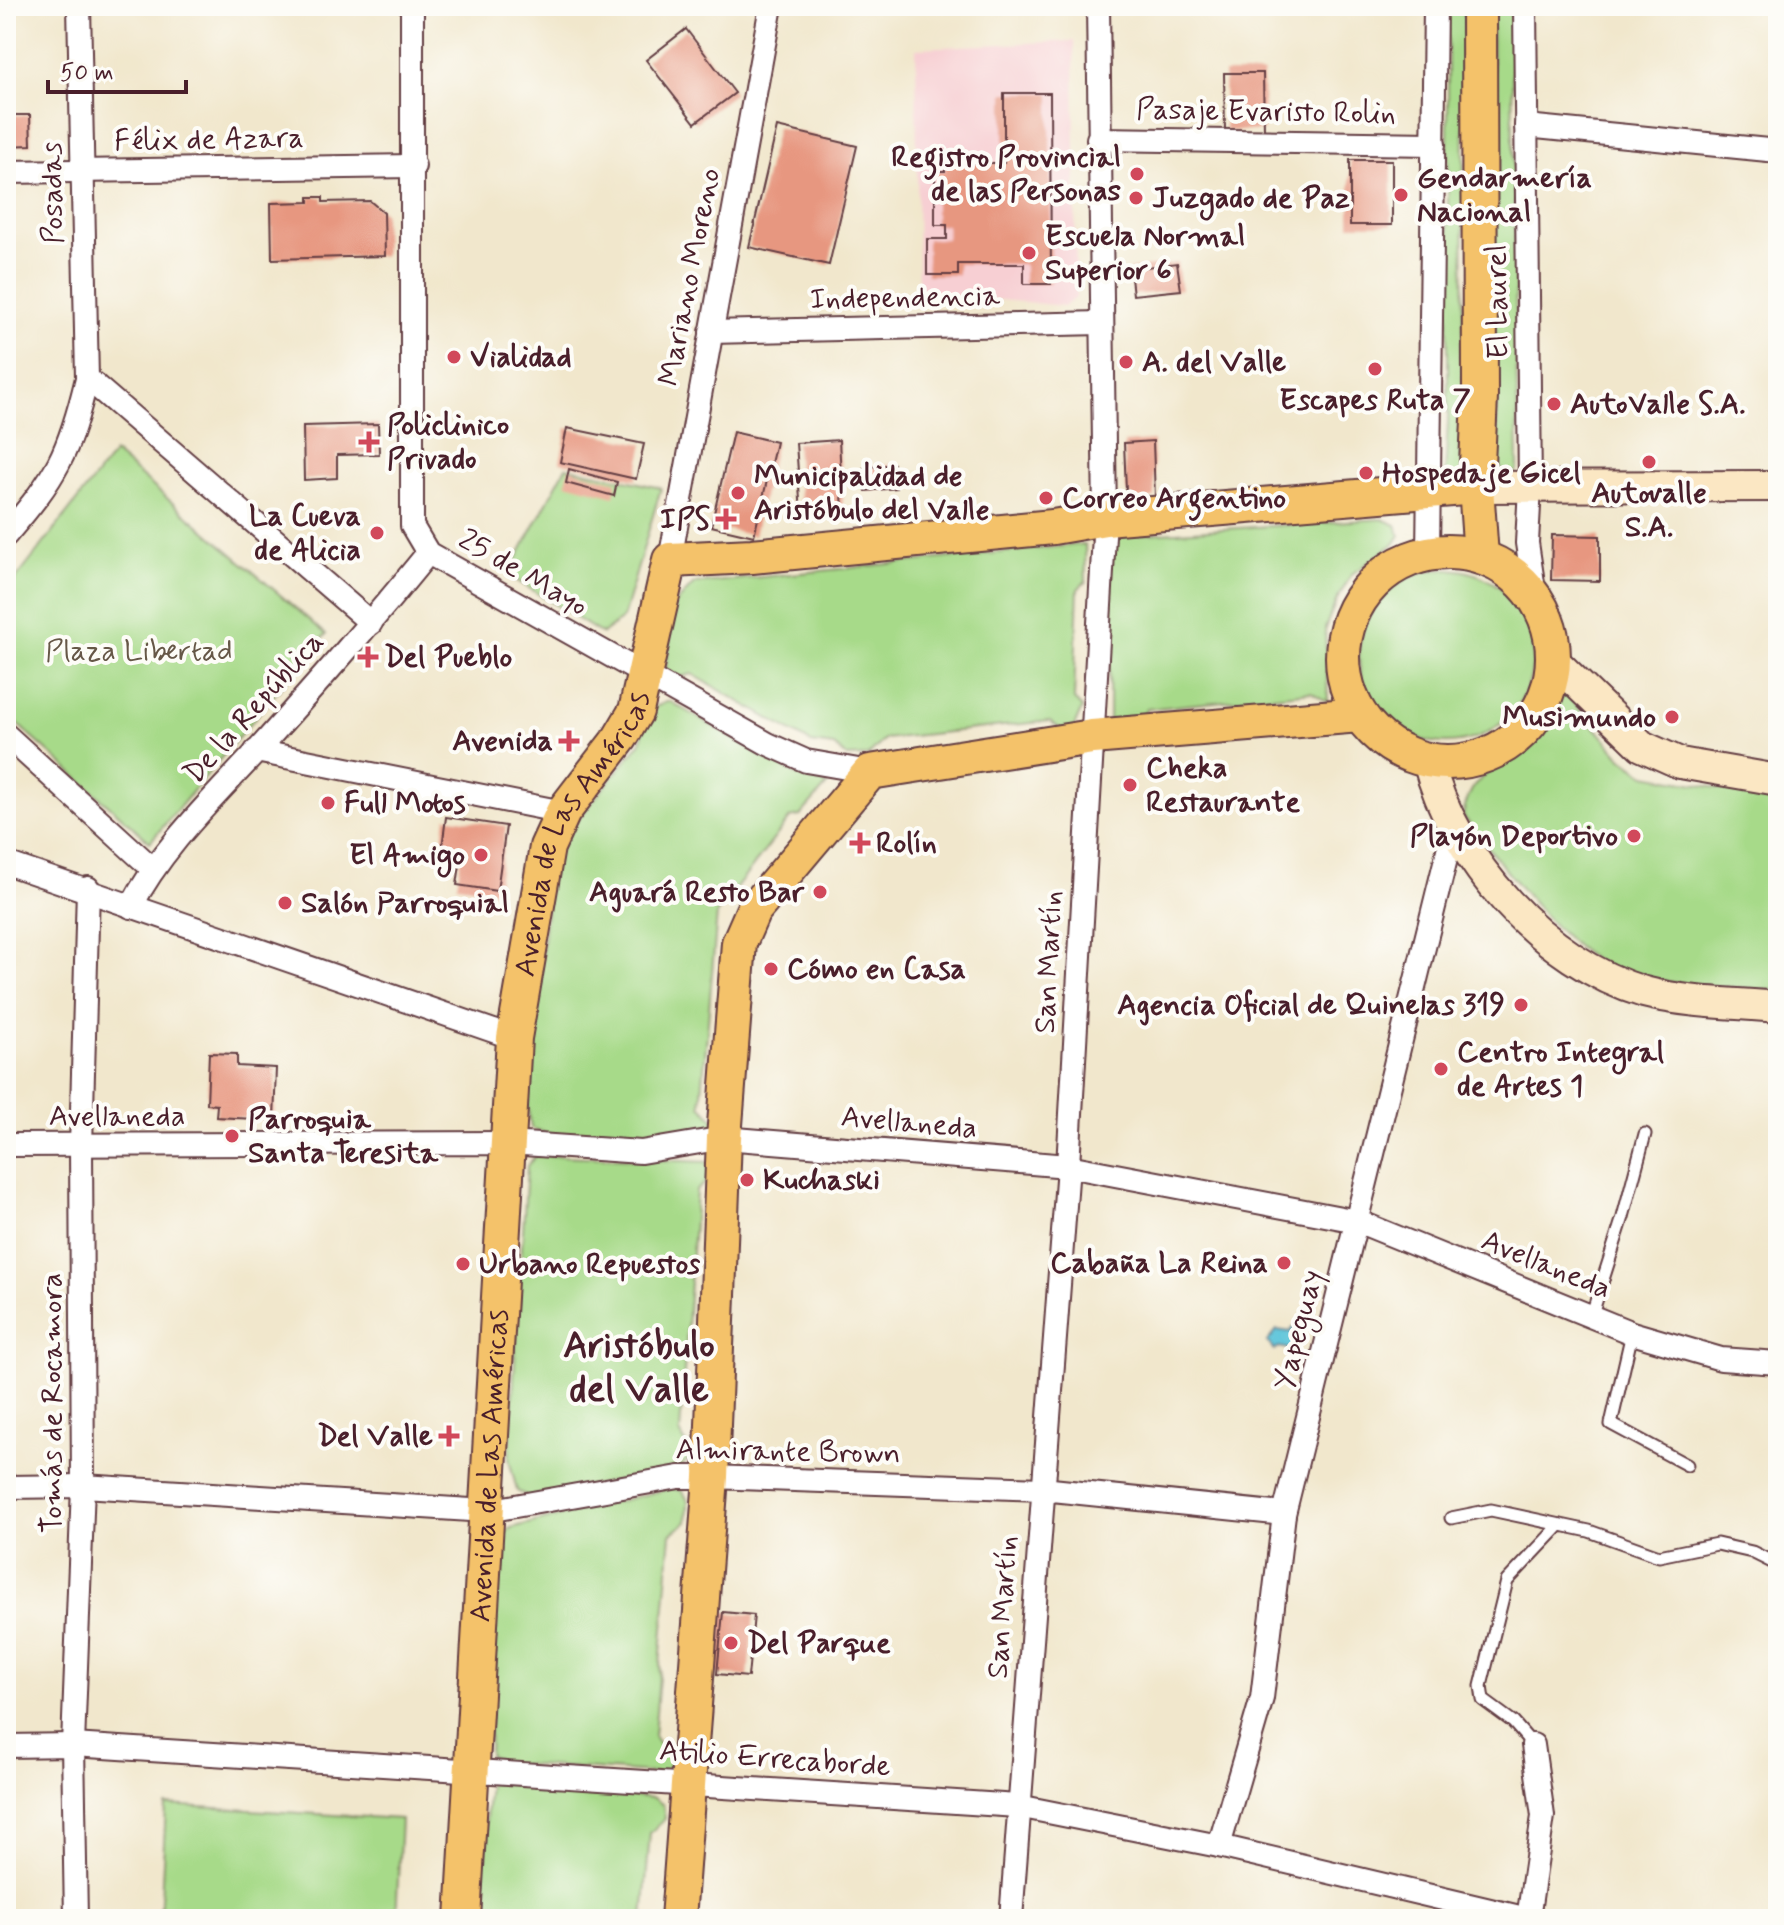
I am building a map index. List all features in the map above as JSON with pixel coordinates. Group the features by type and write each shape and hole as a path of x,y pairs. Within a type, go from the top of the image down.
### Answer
{"main road":[{"path":"1479,6 1480,397 1476,487 1481,556"},
{"path":"670,560 752,556 959,537 1105,518 1428,489 1778,486"},
{"path":"1431,553 1476,487"},
{"path":"1456,551 1481,556 1511,572 1535,596 1550,627 1554,661 1547,696 1528,727 1499,750 1465,762 1428,761 1401,752 1378,736 1360,715 1345,683 1342,648 1351,614 1370,585 1397,563 1431,553 1456,551"},
{"name":"Avenida de Las Américas","path":"463,1919 514,1038 547,847 563,812 620,738 636,711 670,560"},
{"path":"1554,661 1642,746 1680,763 1778,780"},
{"path":"678,1919 711,1477 724,1138 739,943 753,911 870,772 1092,737 1360,715"},
{"path":"1428,761 1437,798 1453,830 1498,891 1590,972 1646,992 1778,1007"}],"street":[{"name":"Posadas","path":"6,535 57,471 74,432 87,378 79,6"},
{"name":"25 de Mayo","path":"412,6 412,526 428,553 644,678 791,755 833,767 870,772"},
{"name":"Mariano Moreno","path":"670,560 771,6"},
{"name":"San Martín","path":"1011,1919 1068,1166 1105,518 1098,6"},
{"path":"1431,553 1428,489 1435,6"},
{"name":"El Laurel","path":"1525,6 1530,487 1527,543 1535,596"},
{"path":"1526,126 1778,151"},
{"name":"Pasaje Evaristo Rolin","path":"1098,139 1434,144"},
{"name":"Félix de Azara","path":"6,172 414,166"},
{"name":"Independencia","path":"711,332 1101,323"},
{"path":"87,378 371,623"},
{"path":"6,504 33,504"},
{"name":"De la República","path":"131,907 153,869 371,623 428,553"},
{"path":"6,735 153,869"},
{"path":"256,751 563,812"},
{"name":"Yapeguay","path":"1219,1846 1262,1698 1284,1514 1453,830"},
{"path":"6,863 88,888 131,907 514,1038"},
{"name":"Tomás de Rocamora","path":"76,1919 73,1745 83,1486 81,1147 88,888"},
{"name":"Avellaneda","path":"6,1145 509,1143 641,1152 724,1138 1068,1166 1357,1221 1632,1333 1721,1359 1778,1363"},
{"name":"Almirante Brown","path":"6,1487 83,1486 487,1511 679,1477 711,1477 1042,1489 1284,1514"},
{"name":"Atilio Errecaborde","path":"6,1746 73,1745 688,1782 1018,1806 1219,1846 1528,1919"},
{"path":"1528,1919 1543,1816 1533,1745"}],"lane":[{"path":"1591,1317 1645,1134"},
{"path":"1632,1333 1611,1424 1687,1465"},
{"path":"1451,1518 1491,1510 1589,1531 1659,1556 1717,1544 1752,1552 1778,1565"},
{"path":"1533,1745 1513,1722 1492,1710 1483,1700 1481,1686 1507,1581 1560,1525"}],"shaded area":[{"path":"1074,41 1076,298 1064,306 918,292 916,48"}],"green space":[{"path":"1448,6 1464,6 1463,477 1445,475 1448,421"},
{"path":"1492,6 1511,6 1518,469 1512,477 1500,468 1497,451"},
{"name":"Plaza Libertad","path":"114,453 326,634 150,842 6,714 6,592"},
{"path":"566,467 661,488 623,618 602,634 508,575"},
{"path":"1382,519 1396,525 1400,535 1395,543 1352,574 1325,628 1328,702 1311,692 1147,709 1139,722 1109,720 1110,552 1114,536"},
{"path":"1085,544 1086,581 1078,589 1074,700 1082,708 1070,736 1050,721 885,739 868,756 847,757 834,746 811,743 692,674 673,679 665,675 674,605 694,584"},
{"path":"1446,569 1479,576 1507,595 1526,623 1533,656 1526,689 1507,717 1479,736 1446,743 1413,736 1385,717 1366,689 1359,656 1366,623 1385,595 1413,576"},
{"path":"1562,689 1621,757 1646,775 1778,799 1778,991 1669,982 1627,973 1588,956 1550,921 1463,816 1466,802 1478,782 1537,734"},
{"path":"669,701 797,775 828,784 800,816 790,818 717,913 701,1105 715,1120 713,1132 690,1146 552,1135 531,1128 527,1103 551,861 558,844 641,742 648,710"},
{"path":"536,1155 708,1162 710,1178 696,1191 680,1433 692,1455 679,1469 529,1497 517,1491 509,1459 527,1166"},
{"path":"672,1488 683,1491 688,1501 687,1522 671,1534 654,1736 670,1760 667,1774 505,1763 489,1755 497,1539 511,1528"},
{"path":"489,1782 654,1798 663,1805 665,1819 650,1833 643,1919 478,1919"},
{"path":"166,1805 401,1819 396,1919 160,1919"}],"water":[{"path":"1292,1327 1298,1327 1294,1350 1279,1347 1275,1350 1267,1342 1277,1330 1291,1332"}],"building":[{"path":"686,29 735,93 695,123 646,60"},
{"path":"1224,73 1263,73 1264,131 1225,131"},
{"path":"1004,93 1050,93 1051,284 1024,284 1024,264 958,264 958,275 927,275 927,239 947,239 947,225 935,225 935,171 945,171 945,163 1004,163"},
{"path":"6,115 30,115 31,145 6,146"},
{"path":"777,127 857,146 829,265 749,247"},
{"path":"1350,160 1392,160 1392,225 1350,225"},
{"path":"309,197 323,197 323,202 370,201 384,213 385,256 272,259 271,203 309,202"},
{"path":"1177,263 1181,290 1133,295 1130,269"},
{"path":"378,424 379,454 337,455 337,478 304,480 303,426"},
{"path":"567,428 644,444 636,479 560,462"},
{"path":"733,432 776,442 754,536 711,526"},
{"path":"839,440 843,511 801,514 796,443"},
{"path":"1153,441 1155,498 1134,499 1126,490 1124,443"},
{"path":"894,464 896,488 866,491 863,468"},
{"path":"569,469 617,482 614,496 566,483"},
{"path":"1552,535 1600,536 1600,581 1551,580"},
{"path":"446,817 506,826 497,891 457,885 462,851 442,848"},
{"path":"209,1053 237,1054 237,1066 276,1068 274,1120 216,1117 217,1105 207,1104"},
{"path":"723,1612 754,1615 748,1677 717,1674"}],"place":[{"name":"Registro Provincial de las Personas","path":"1137,174"},
{"name":"Gendarmería Nacional","path":"1401,195"},
{"name":"Juzgado de Paz","path":"1136,198"},
{"name":"Escuela Normal Superior 6","path":"1029,253"},
{"name":"Vialidad","path":"454,357"},
{"name":"A. del Valle","path":"1126,362"},
{"name":"Escapes Ruta 7","path":"1375,369"},
{"name":"AutoValle S.A.","path":"1554,404"},
{"name":"Policlinico Privado","path":"369,442"},
{"name":"Autovalle S.A.","path":"1649,462"},
{"name":"Hospedaje Gicel","path":"1366,473"},
{"name":"Municipalidad de Aristóbulo del Valle","path":"738,493"},
{"name":"Correo Argentino","path":"1046,498"},
{"name":"IPS","path":"726,519"},
{"name":"La Cueva de Alicia","path":"377,533"},
{"name":"Del Pueblo","path":"368,657"},
{"name":"Musimundo","path":"1672,717"},
{"name":"Avenida","path":"569,741"},
{"name":"Cheka Restaurante","path":"1130,785"},
{"name":"Full Motos","path":"328,803"},
{"name":"Playón Deportivo","path":"1634,836"},
{"name":"Rolín","path":"860,843"},
{"name":"El Amigo","path":"481,855"},
{"name":"Aguará Resto Bar","path":"820,892"},
{"name":"Salón Parroquial","path":"285,903"},
{"name":"Cómo en Casa","path":"771,969"},
{"name":"Agencia Oficial de Quinelas 319","path":"1521,1005"},
{"name":"Centro Integral de Artes 1","path":"1441,1069"},
{"name":"Parroquia Santa Teresita","path":"232,1136"},
{"name":"Kuchaski","path":"747,1180"},
{"name":"Cabaña La Reina","path":"1284,1263"},
{"name":"Urbano Repuestos","path":"463,1264"},
{"name":"Del Valle","path":"449,1436"},
{"name":"Del Parque","path":"731,1643"}],"district":[{"name":"Aristóbulo del Valle","path":"639,1368"}]}
